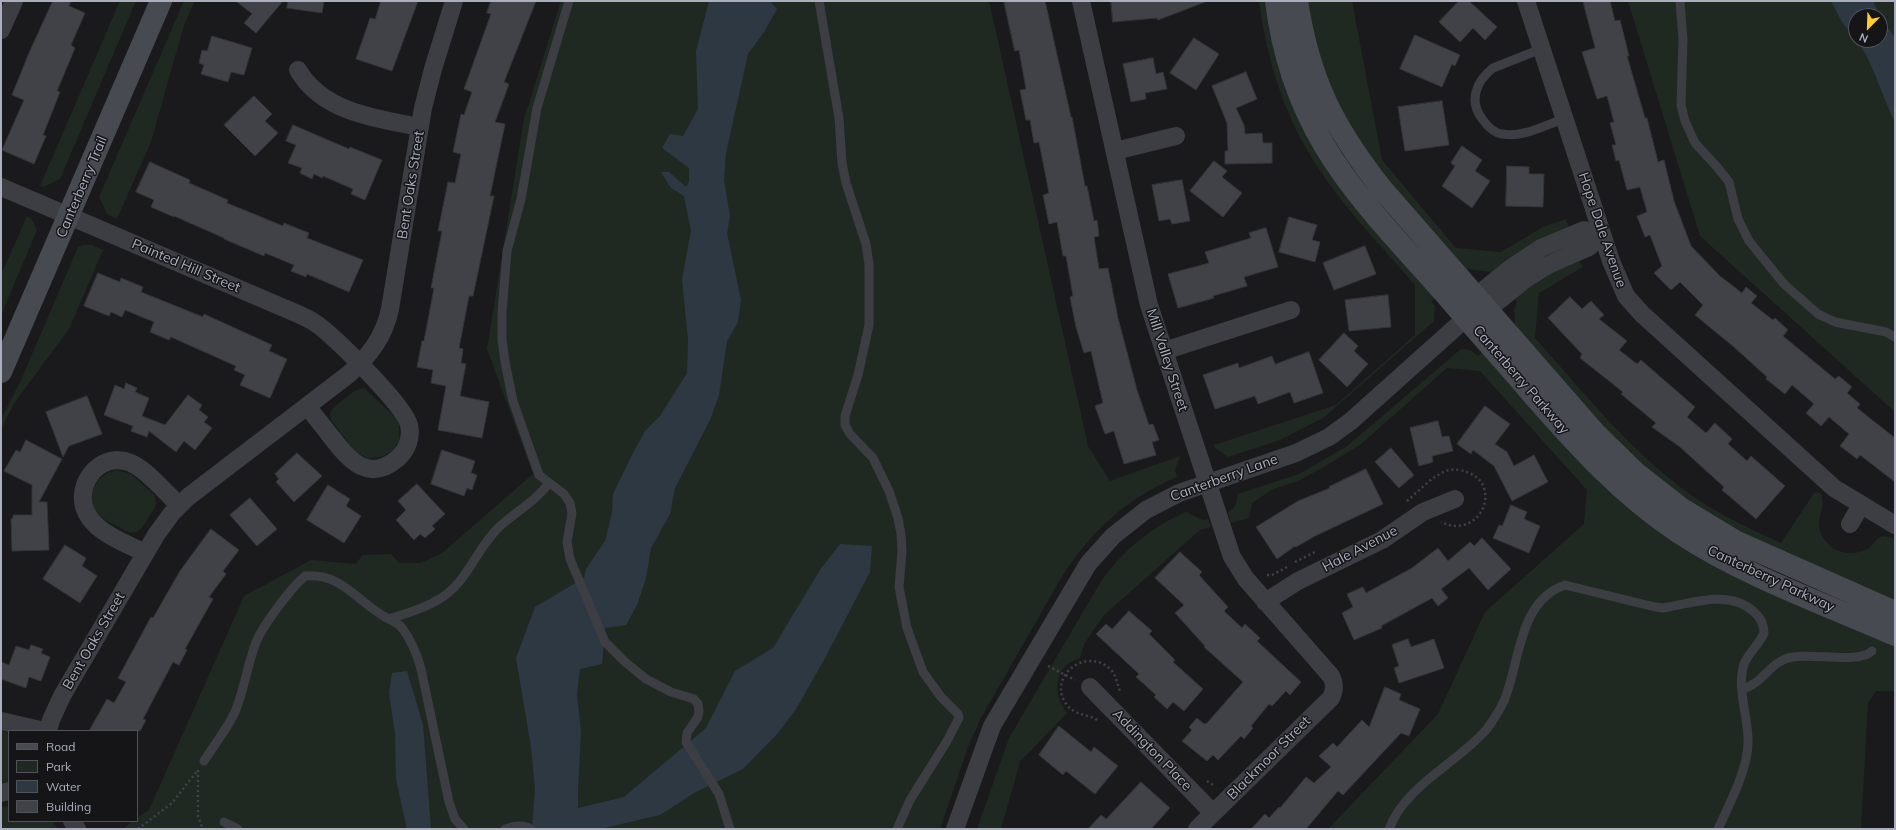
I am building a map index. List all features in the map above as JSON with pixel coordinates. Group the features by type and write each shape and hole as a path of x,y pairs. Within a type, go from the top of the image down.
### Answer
{"street":[{"path":"1,30 14,1"},
{"name":"Canterberry Trail","path":"1,372 70,216 161,1"},
{"name":"Bent Oaks Street","path":"46,730 62,696 145,553 161,527 179,505 307,406 359,364 375,348 388,321 420,127 433,69 454,1"},
{"name":"Mill Valley Street","path":"1081,1 1141,275 1164,351 1232,557 1246,579 1330,676 1334,683"},
{"name":"Canterberry Parkway","path":"1276,1 1282,38 1294,80 1310,118 1324,145 1348,181 1592,461 1658,518 1698,545 1737,566 1895,635"},
{"name":"Canterberry Parkway","path":"1297,1 1303,34 1314,71 1326,104 1342,134 1382,189 1600,439 1636,474 1702,522 1735,541 1895,612"},
{"name":"Hope Dale Avenue","path":"1526,1 1618,282 1626,296 1635,307 1834,488 1895,525"},
{"path":"298,70 304,81 317,93 338,105 368,117 420,127"},
{"path":"1115,151 1176,136"},
{"name":"Painted Hill Street","path":"1,186 310,320 332,336 359,364"},
{"name":"Canterberry Lane","path":"955,829 992,726 1088,564 1113,536 1146,510 1179,493 1306,449 1336,432 1351,421 1481,304 1548,265 1588,248 1602,234"},
{"path":"1164,351 1291,310"},
{"path":"307,406 346,456 354,463 365,467 379,468 392,463 403,452 409,439 409,426 406,416 359,364"},
{"path":"145,553 103,530 90,520 82,499 84,486 87,479 92,472 104,463 112,461 125,461 137,466 179,505"},
{"name":"Hale Avenue","path":"1265,602 1298,581 1377,542 1424,512 1456,499"},
{"path":"1850,524 1861,505"},
{"name":"Blackmoor Street","path":"1197,829 1331,698 1334,690 1334,683"},
{"name":"Addington Place","path":"1090,687 1213,813"},
{"name":"Bent Oaks Street","path":"1,721 42,730"}],"lane":[{"path":"569,1 537,108 521,199 507,251 502,312 502,339 513,401 539,475 564,494 570,503 572,513 567,542 568,551 605,642 646,679 672,692 694,699 698,704 700,711 698,717 687,733 686,742 719,794 730,829"},
{"path":"819,1 839,118 842,163 846,183 866,244 869,264 869,325 858,375 844,416 845,425 850,434 874,458 889,491 898,518 901,534 902,551 899,587 907,628 923,672 938,692 958,714 959,718 947,741 910,800 896,829"},
{"path":"1680,1 1683,30 1682,113 1688,130 1695,143 1729,182 1738,218 1749,241 1784,284 1818,314 1835,322 1886,332 1895,337"},
{"path":"1541,49 1493,68 1489,71 1478,84 1474,96 1477,111 1487,126 1502,134 1512,135 1523,133 1564,119"},
{"path":"389,619 435,602 450,592 459,582 497,529 513,514 538,497 549,483"},
{"path":"204,761 234,714 242,694 255,643 286,596 296,584 305,576 325,577 347,587 368,606 400,627 415,650 428,696 434,737 449,802 454,819 464,829"},
{"path":"1389,829 1403,802 1475,741 1493,719 1504,700 1525,630 1539,603 1554,589 1566,585 1663,608 1722,598 1736,601 1752,609 1762,621 1764,633 1744,664 1742,675 1742,689 1748,744 1743,766 1718,829"},
{"path":"1742,689 1755,685 1770,667 1786,658 1813,655 1863,656 1872,651"},
{"path":"224,822 238,829"},
{"path":"505,829 517,826 530,828"}],"path":[{"path":"1048,666 1090,687"},
{"path":"138,829 172,803 204,761"},
{"path":"198,770 198,817 203,829"}],"green space":[{"path":"120,1 136,1 60,179 44,187 40,186"},
{"path":"184,1 195,1 184,25 151,142 117,219 107,214 99,197"},
{"path":"561,1 989,1 1088,446 1110,481 1180,456 1175,470 1177,477 1141,495 1111,518 1085,545 1061,578 981,718 968,747 940,829 122,829 132,822 138,822 138,817 149,810 244,596 311,560 356,564 362,555 391,554 399,563 420,563 441,554 533,474 487,349 524,119"},
{"path":"1259,1 1270,1 1285,75 1438,295 1431,302 1435,306 1434,321 1323,418 1280,440 1228,457 1214,447 1214,445 1336,405 1415,335 1415,285 1345,205 1320,171 1299,135 1290,117 1276,79 1266,40"},
{"path":"1303,1 1352,1 1382,160 1456,248 1501,252 1543,227 1566,219 1569,229 1493,274 1491,272 1467,269 1463,272 1389,187 1330,97"},
{"path":"1628,1 1895,1 1895,412 1700,236"},
{"path":"27,216 31,218 37,230 1,315 1,275"},
{"path":"83,245 92,245 103,250 69,329 15,402 1,429 1,419 21,380 78,247"},
{"path":"1578,259 1583,267 1539,293 1535,338 1614,426 1656,467 1703,503 1781,543 1814,493 1818,492 1821,494 1822,501 1819,524 1820,531 1823,538 1834,549 1854,553 1869,548 1882,536 1895,540 1895,605 1734,534 1642,469 1511,328 1515,324 1514,310 1517,302 1513,298 1532,282"},
{"path":"1461,349 1470,350 1478,356 1486,350 1614,490 1895,642 1895,691 1876,691 1868,703 1861,829 1328,829 1438,714 1485,612 1584,524 1587,490 1480,371 1447,368 1360,445 1298,481 1273,489 1252,503 1249,518 1231,523 1228,512 1234,507 1238,494 1299,474 1346,447"},
{"path":"364,388 396,418 399,424 399,441 392,451 381,457 367,458 355,451 331,420 330,414 334,407 354,391"},
{"path":"117,470 131,474 155,496 156,503 153,511 143,526 136,532 127,531 106,520 98,514 93,504 92,497 95,485 104,475"},
{"path":"1186,512 1203,520 1208,519 1211,527 1200,530 1104,615 1084,644 1080,658 1069,663 1059,677 1059,696 1067,713 1020,762 1001,829 977,829 1009,738 1100,583 1127,551 1160,525"},
{"path":"1,731 8,733 8,781 1,783"},
{"path":"8,806 8,822 53,822 58,829 1,829 1,807"}],"water":[{"path":"709,1 770,1 777,9 764,32 748,54 726,153 724,180 730,217 727,233 741,300 738,322 727,341 719,395 710,420 675,488 670,514 651,548 646,578 637,605 626,625 605,628 602,664 580,669 577,694 581,732 578,808 624,797 706,728 735,671 773,648 820,570 840,544 872,546 870,572 824,660 796,709 779,732 743,769 694,793 660,815 600,829 532,829 535,789 531,747 516,658 535,607 584,578 586,569 605,541 612,513 613,494 632,455 645,431 660,416 687,373 688,340 682,279 691,231 684,196 671,188 661,172 669,172 686,187 689,182 689,168 662,148 670,134 683,136 698,109 696,51"},
{"path":"1831,1 1873,1 1876,8 1848,8 1848,30 1842,22"},
{"path":"1888,28 1895,38 1895,122 1872,68 1862,48 1888,48"},
{"path":"407,671 423,725 431,829 407,829 396,779 395,733 389,693 392,673"}],"building":[{"path":"53,1 71,1 69,6 85,13 71,45 75,48 57,91 60,92 43,135 46,136 34,164 2,150 24,100 12,95 29,53"},
{"path":"236,1 283,1 256,33 244,23 252,14"},
{"path":"288,1 324,1 322,13 287,8"},
{"path":"381,1 418,1 392,71 356,59 370,18 375,19"},
{"path":"491,1 536,1 504,82 509,84 495,122 505,124 490,196 494,196 473,296 469,296 459,348 463,349 461,363 466,364 460,396 489,402 482,438 438,430 446,386 431,383 433,370 417,367 422,341 424,341 434,288 431,288 442,231 438,231 448,182 455,183 461,154 453,152 461,114 464,115 472,92 464,89 491,14 487,13"},
{"path":"1004,1 1045,1 1072,117 1085,186 1087,186 1094,221 1097,220 1099,236 1094,237 1099,269 1108,268 1118,318 1137,390 1149,425 1153,424 1159,440 1152,442 1156,455 1124,464 1114,431 1105,434 1095,406 1103,403 1091,351 1084,353 1076,327 1070,297 1073,296 1066,256 1063,256 1057,222 1049,224 1043,195 1049,193 1039,142 1034,143 1030,120 1026,120 1020,90 1026,89 1019,50 1015,51"},
{"path":"1111,1 1205,2 1158,20 1157,18 1113,22"},
{"path":"1459,1 1469,1 1497,27 1485,40 1473,28 1460,42 1439,22"},
{"path":"1583,1 1610,1 1615,21 1620,20 1629,56 1627,56 1645,118 1647,118 1658,162 1664,160 1674,201 1691,246 1720,276 1742,293 1746,287 1757,296 1751,303 1773,320 1775,318 1788,330 1783,336 1835,379 1839,376 1852,387 1847,393 1860,404 1857,408 1895,438 1895,482 1860,455 1857,459 1840,446 1849,434 1829,417 1821,426 1806,413 1814,404 1792,385 1785,394 1766,379 1767,377 1734,347 1695,315 1703,305 1680,282 1671,290 1654,273 1662,266 1650,235 1645,237 1637,216 1647,212 1640,187 1627,190 1619,160 1616,161 1612,145 1616,145 1610,123 1614,122 1607,96 1597,99 1582,52 1595,48"},
{"path":"1415,35 1460,55 1455,66 1452,64 1442,87 1400,69"},
{"path":"212,36 252,48 244,75 231,72 228,82 201,74 204,65 199,63 202,50 207,51"},
{"path":"1194,38 1219,54 1196,90 1170,73"},
{"path":"1153,58 1156,74 1163,72 1167,89 1145,93 1146,99 1131,102 1123,64"},
{"path":"1246,72 1257,99 1236,108 1244,125 1245,134 1262,133 1263,143 1272,143 1272,163 1225,164 1225,151 1228,151 1227,123 1212,86"},
{"path":"254,96 272,114 265,121 278,133 255,156 224,125"},
{"path":"1442,101 1449,145 1405,151 1398,107"},
{"path":"293,125 349,149 350,147 382,160 365,200 351,194 353,189 323,176 322,178 314,174 312,179 300,173 302,168 288,163 296,145 286,141"},
{"path":"1462,146 1482,160 1475,171 1490,181 1472,208 1442,186 1455,166 1451,163"},
{"path":"1214,161 1227,171 1222,177 1242,193 1223,217 1190,191"},
{"path":"150,162 190,180 189,183 228,200 227,203 283,226 284,223 309,233 307,238 363,260 349,292 307,274 306,277 291,271 294,265 265,253 264,256 151,207 154,200 136,192"},
{"path":"1507,166 1529,167 1529,174 1544,174 1543,207 1506,206"},
{"path":"1182,180 1190,221 1172,224 1170,219 1159,221 1152,185"},
{"path":"1289,217 1317,225 1312,240 1320,242 1315,262 1279,252"},
{"path":"1266,228 1278,267 1244,277 1247,286 1213,296 1214,298 1178,308 1168,274 1209,263 1205,252 1251,238 1249,233"},
{"path":"1365,246 1376,274 1334,290 1323,263"},
{"path":"98,273 120,282 121,278 143,287 141,292 203,317 204,314 272,345 269,351 287,359 270,398 240,385 245,375 234,370 236,366 171,337 169,340 150,332 154,322 125,310 122,317 111,312 109,316 84,306"},
{"path":"1388,295 1391,327 1349,331 1345,300"},
{"path":"1570,297 1582,309 1591,301 1604,315 1599,319 1627,341 1619,350 1637,364 1641,360 1695,407 1687,417 1706,433 1715,423 1732,439 1728,444 1747,461 1751,456 1785,486 1756,519 1722,490 1724,487 1680,447 1652,427 1656,423 1621,394 1623,392 1580,358 1582,354 1548,318"},
{"path":"1344,333 1358,346 1354,351 1368,364 1347,387 1319,360"},
{"path":"1309,352 1323,393 1294,403 1290,392 1258,404 1255,396 1215,409 1203,375 1238,363 1239,368 1272,356 1275,364"},
{"path":"126,383 137,388 135,392 149,398 142,416 165,425 188,395 202,405 199,410 208,417 204,422 212,428 195,450 184,441 176,452 149,431 147,437 131,431 133,426 104,415 115,385 124,389"},
{"path":"87,396 102,434 69,446 63,457 46,412"},
{"path":"1485,406 1510,424 1495,444 1507,452 1514,466 1534,455 1548,482 1512,501 1494,466 1473,450 1471,454 1457,444"},
{"path":"1438,421 1442,437 1449,436 1453,451 1432,456 1433,462 1419,466 1410,428"},
{"path":"26,440 62,459 39,502 47,502 49,550 12,551 11,519 13,518 13,515 32,515 32,485 4,471 16,450 20,452"},
{"path":"1391,448 1414,475 1399,488 1375,462"},
{"path":"442,450 475,461 471,473 477,475 472,490 467,488 464,496 431,484"},
{"path":"297,453 322,476 294,502 276,482 279,479 275,474"},
{"path":"1366,469 1383,504 1315,536 1296,547 1295,546 1277,559 1256,527 1298,501 1330,488 1329,487"},
{"path":"417,484 445,514 432,526 435,529 425,538 420,534 414,540 396,520 406,510 398,501"},
{"path":"328,485 350,499 346,506 361,516 344,543 307,520"},
{"path":"250,498 277,529 257,546 230,515"},
{"path":"1511,505 1527,512 1524,519 1540,526 1529,553 1493,538 1499,525 1502,526"},
{"path":"211,529 239,550 223,571 226,574 209,597 213,599 185,649 187,650 179,665 173,662 143,719 146,720 140,731 90,730 107,699 114,703 126,682 118,678 151,617 153,618 180,571"},
{"path":"1482,538 1511,569 1488,590 1469,568 1441,589 1448,598 1438,606 1432,598 1381,626 1382,628 1354,640 1342,613 1353,607 1347,594 1363,587 1366,593 1412,568 1438,548 1448,561 1470,542 1474,546"},
{"path":"65,545 86,558 82,566 97,576 80,603 43,579"},
{"path":"1180,552 1202,572 1199,575 1228,607 1224,611 1242,628 1245,624 1260,638 1257,641 1301,682 1290,695 1286,691 1272,706 1269,704 1251,726 1253,728 1244,739 1241,736 1218,760 1213,755 1207,761 1182,741 1192,730 1189,727 1197,718 1204,724 1207,723 1243,682 1204,647 1205,646 1175,613 1184,605 1155,578"},
{"path":"1129,611 1152,631 1149,634 1175,660 1173,662 1203,689 1184,711 1173,702 1167,709 1154,697 1156,695 1136,677 1139,674 1096,634 1106,624 1112,629"},
{"path":"1408,639 1411,647 1434,639 1444,668 1399,683 1394,668 1399,666 1392,645"},
{"path":"31,645 43,649 41,653 50,657 41,681 29,677 26,688 1,679 1,662 9,665 16,646 29,650"},
{"path":"1385,687 1401,694 1399,700 1420,709 1409,736 1401,733 1343,795 1338,791 1306,829 1251,829 1265,814 1269,818 1279,807 1280,808 1306,777 1314,783 1331,767 1319,756 1333,743 1337,747 1362,720 1369,727"},
{"path":"1059,726 1091,752 1094,747 1118,766 1095,794 1066,771 1063,775 1039,755"},
{"path":"1141,782 1170,808 1151,829 1088,829 1101,815 1106,819"}]}
